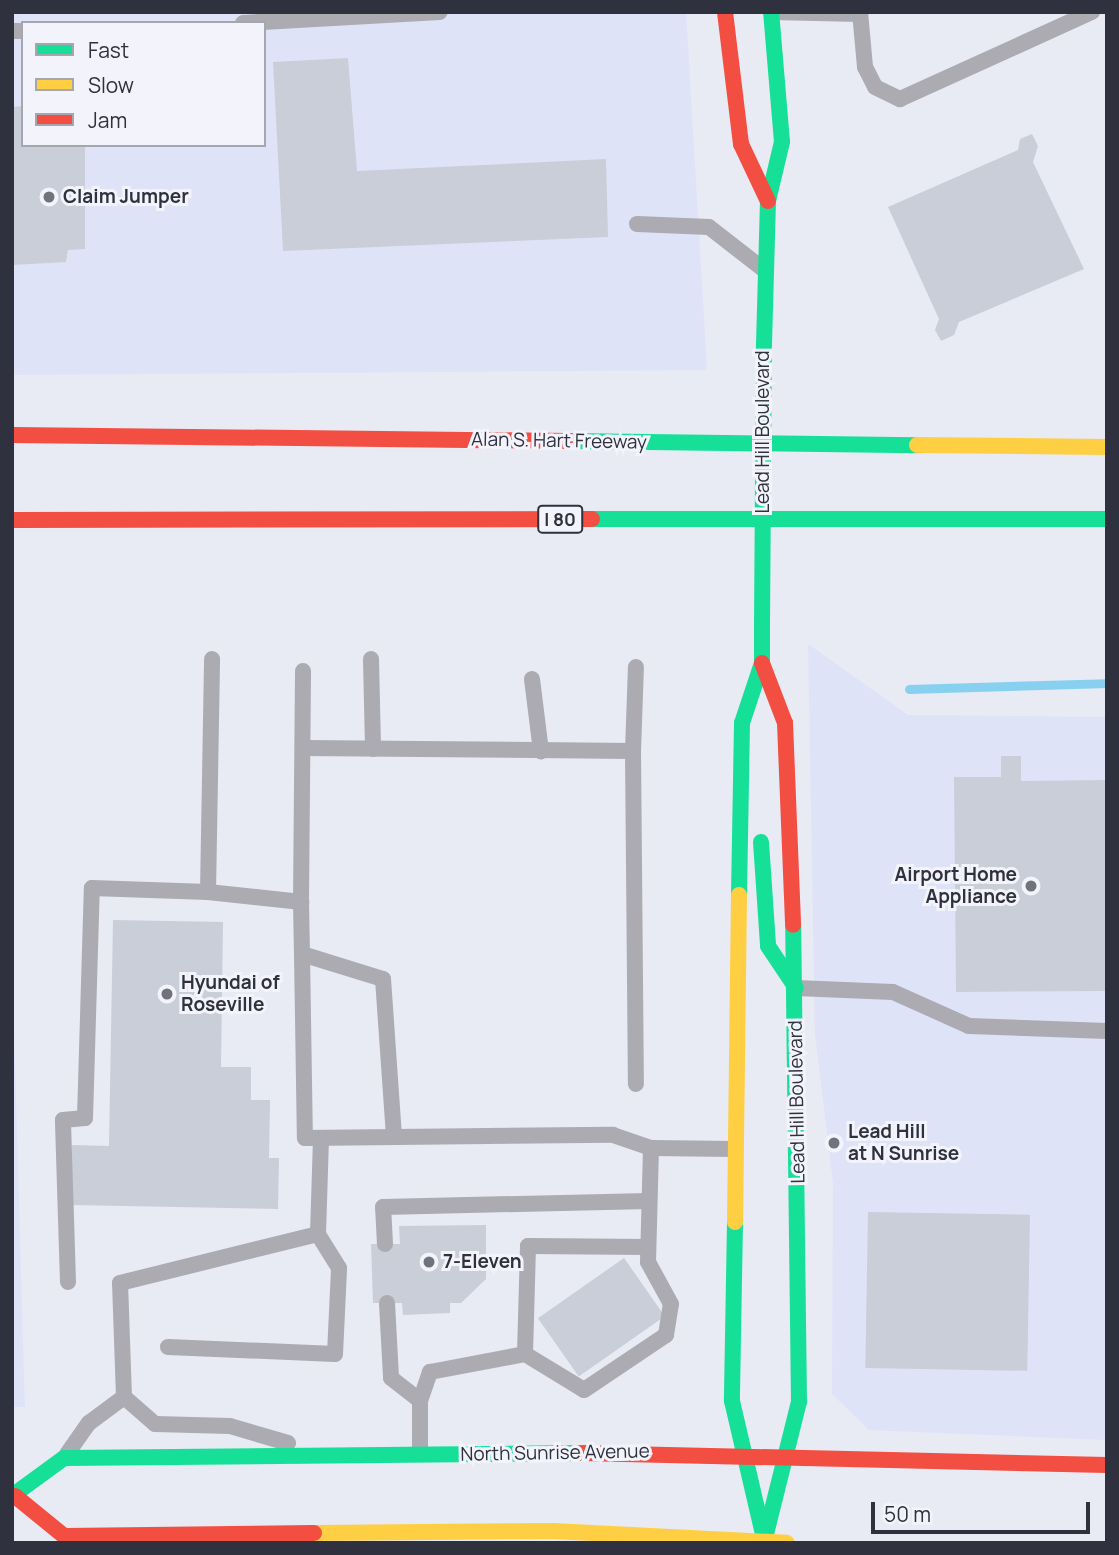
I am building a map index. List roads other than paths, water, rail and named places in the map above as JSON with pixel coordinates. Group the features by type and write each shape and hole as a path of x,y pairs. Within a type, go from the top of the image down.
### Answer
{"main road":[{"name":"Lead Hill Boulevard","path":"725,12 741,144 768,201"},
{"name":"Lead Hill Boulevard","path":"765,1542 741,1452 732,1401 733,1149 742,723 762,663 764,270 768,201 782,142 771,12"},
{"name":"Alan S. Hart Freeway","path":"12,435 1107,447"},
{"name":"I 80","path":"12,520 1107,519"},
{"name":"Lead Hill Boulevard","path":"762,663 785,723 796,988 799,1402 765,1542"},
{"path":"742,723 755,762 768,946 796,988"},
{"name":"North Sunrise Avenue","path":"64,1458 788,1452 1107,1465"},
{"path":"64,1458 14,1496 64,1535 303,1538 671,1533 789,1543"}],"lane":[{"path":"266,22 440,12"},
{"path":"771,12 860,13 865,67 875,87 900,99 1092,12"},
{"path":"637,224 709,227 764,270"},
{"path":"208,892 212,659"},
{"path":"371,659 373,749"},
{"path":"636,667 633,751 636,1084"},
{"path":"303,671 301,902 305,1138 613,1135 651,1148 733,1149"},
{"path":"532,679 541,751"},
{"path":"303,748 633,751"},
{"path":"68,1282 63,1120 85,1118 92,888 208,892 301,902"},
{"path":"302,954 383,979 394,1137"},
{"path":"796,988 893,992 969,1026 1107,1031"},
{"path":"168,1347 335,1354 339,1268 318,1234 321,1138"},
{"path":"420,1454 420,1401 430,1372 525,1354 584,1390 666,1335 671,1304 648,1262 651,1148"},
{"path":"385,1244 383,1208 649,1201"},
{"path":"318,1234 120,1283 124,1397 155,1424 230,1426 332,1455"},
{"path":"525,1354 528,1246 648,1247"},
{"path":"387,1303 391,1378 420,1401"},
{"path":"64,1458 89,1423 124,1397"}],"waterway":[{"path":"909,689 1107,683"}],"place":[{"name":"Claim Jumper","path":"49,197"},
{"name":"Airport Home Appliance","path":"1031,886"},
{"name":"Hyundai of Roseville","path":"167,994"},
{"name":"Lead Hill at N Sunrise","path":"834,1143"},
{"name":"7-Eleven","path":"429,1262"}]}
